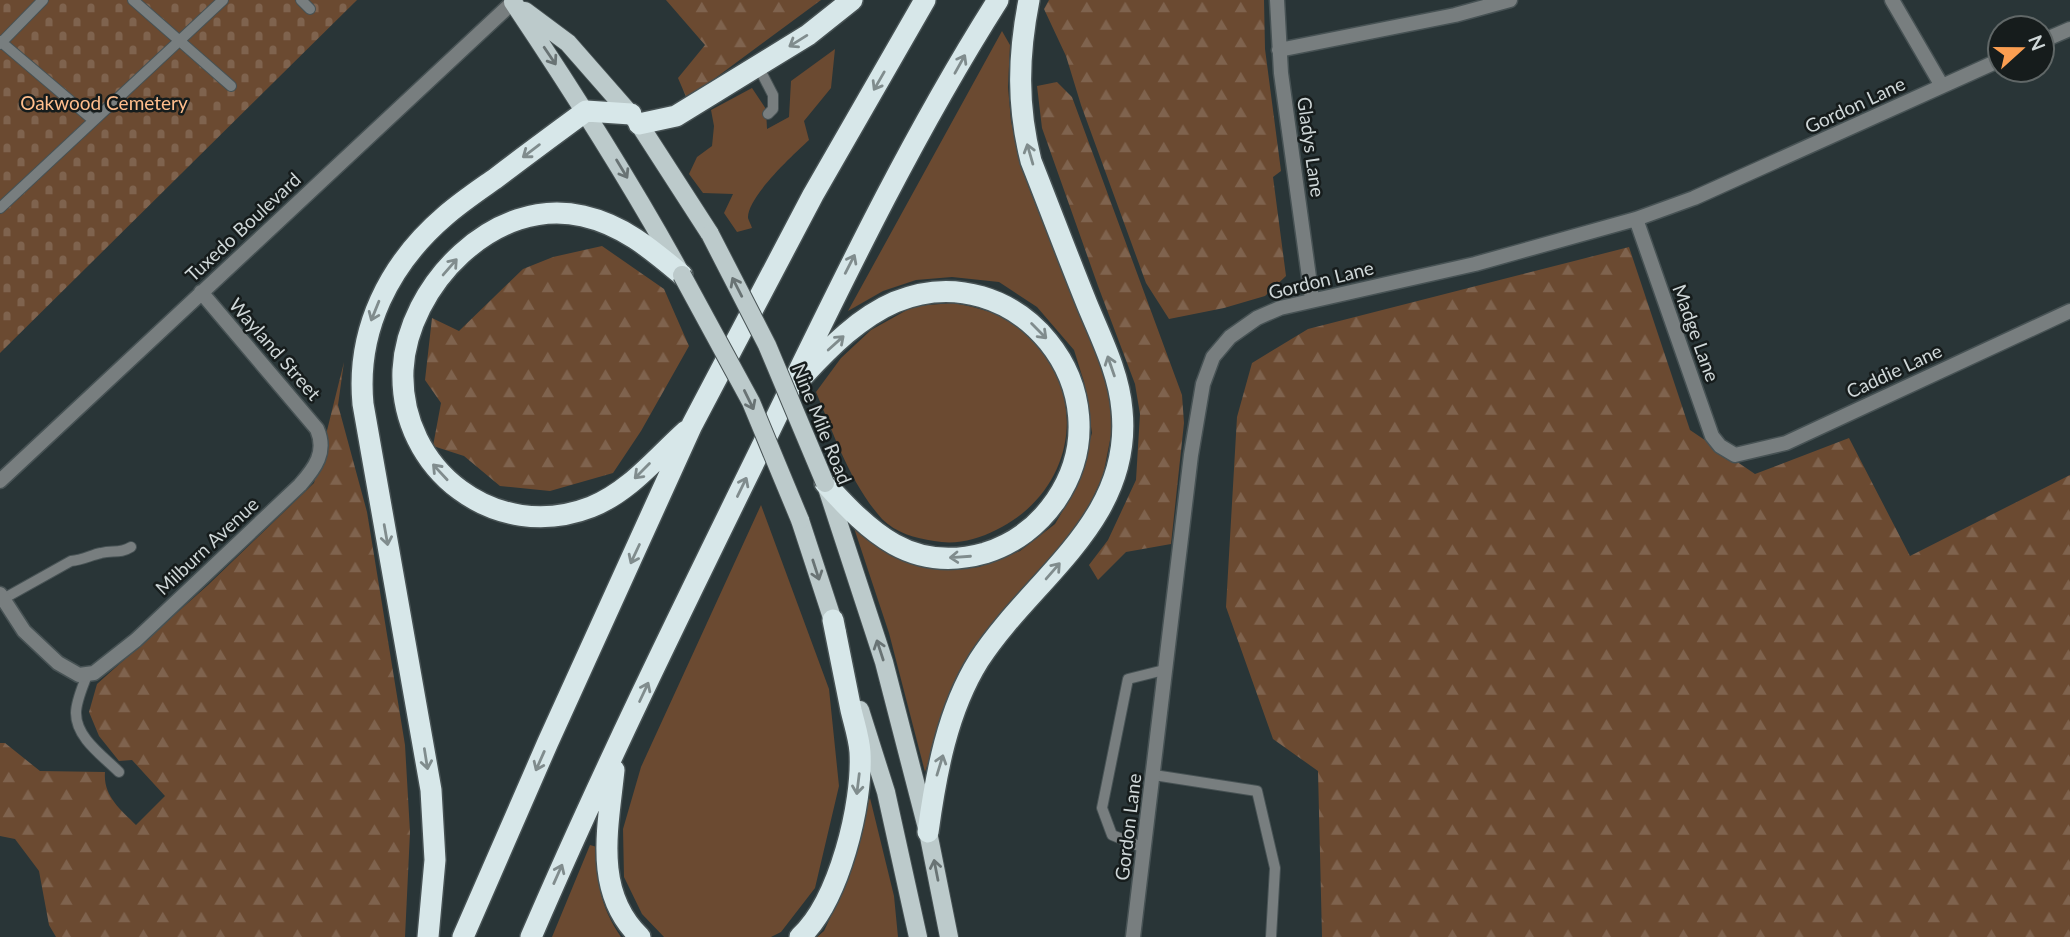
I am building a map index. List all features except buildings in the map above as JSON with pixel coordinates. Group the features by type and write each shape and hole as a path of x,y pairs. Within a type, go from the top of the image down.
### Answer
{"highway":[{"path":"428,937 435,860 431,790 363,404 362,362 370,325 382,294 401,262 444,216 586,111 635,119 676,116 808,35 852,0"},
{"path":"463,937 692,425 813,195 925,0"},
{"path":"531,937 677,619 885,198 998,0"},
{"path":"928,832 935,782 947,737 972,673 1002,629 1081,539 1102,509 1116,475 1121,448 1122,412 1113,369 1026,141 1019,91 1020,60 1029,0"},
{"path":"682,275 624,230 581,215 535,215 502,225 477,240 459,256 434,286 417,315 407,341 403,389 409,418 419,443 439,471 475,500 518,514 556,515 601,503 632,482 692,425"},
{"path":"789,392 820,358 856,326 895,302 939,292 971,294 1016,312 1043,334 1070,376 1078,404 1079,421 1078,443 1070,474 1050,509 1023,535 1006,545 976,555 956,558 914,553 888,542 860,522 825,483"},
{"path":"800,937 826,902 837,877 850,834 859,780 860,750 833,620"},
{"path":"615,754 606,846 607,873 620,911 640,937"}],"main road":[{"name":"Nine Mile Road","path":"512,1 568,43 635,119 710,234 766,345 825,483 884,662 928,832 949,937"},
{"path":"512,1 586,111 639,197 751,402 800,520 833,620 886,792 918,937"}],"street":[{"name":"Gladys Lane","path":"1277,0 1279,50 1312,299"},
{"path":"1279,50 1455,15 1510,0"},
{"path":"1892,0 1942,86"},
{"name":"Tuxedo Boulevard","path":"0,481 512,1"},
{"name":"Gordon Lane","path":"1133,937 1191,455 1207,371 1224,342 1243,326 1280,308 1475,264 1636,219 1694,198 1986,66"},
{"name":"Madge Lane","path":"1636,219 1712,436 1720,446 1731,452"},
{"name":"Wayland Street","path":"201,292 319,433"},
{"name":"Caddie Lane","path":"1731,452 1735,455 1786,443 2070,311"},
{"name":"Milburn Avenue","path":"90,674 136,640 300,485 317,462 322,440 319,433"},
{"path":"2,596 19,624 44,650 72,673 90,674"}],"lane":[{"path":"43,0 1,42 93,120"},
{"path":"133,0 231,86"},
{"path":"0,208 223,0"},
{"path":"301,0 310,9"},
{"path":"758,66 774,95 773,109 768,114"},
{"path":"2,596 71,561 83,560 100,552 121,553 131,547"},
{"path":"1144,848 1112,835 1102,808 1128,679 1164,670"},
{"path":"90,674 76,710 77,722 91,747 119,772"},
{"path":"1153,775 1257,790 1275,868 1272,937"}],"green space":[{"name":"Oakwood Cemetery","path":"0,0 357,0 0,353"},
{"path":"666,0 821,0 687,99 678,78 705,45"},
{"path":"1049,0 1264,0 1265,49 1281,171 1273,177 1286,276 1265,296 1224,308 1169,319 1146,283 1081,105 1066,56 1044,9"},
{"path":"1002,31 1010,45 1008,87 1011,121 1018,153 1029,188 1104,372 1111,404 1111,435 1103,476 1087,510 1069,537 976,645 954,687 925,772 889,633 854,528 891,556 921,566 948,570 979,567 1020,551 1055,524 1076,488 1092,433 1084,382 1074,350 1037,307 999,282 952,277 916,280 883,291 848,311"},
{"path":"835,49 831,88 804,121 809,140 772,176 755,199 748,218 752,228 737,232 724,213 733,194 703,193 689,174 697,157 712,146 714,126 711,110 752,88 766,109 767,129 789,117 791,81"},
{"path":"1057,82 1072,97 1182,395 1184,423 1171,544 1126,552 1098,580 1089,565 1108,540 1136,480 1140,414 1135,384 1042,128 1037,86"},
{"path":"602,246 664,289 689,346 641,431 613,473 550,491 500,486 464,456 433,446 441,403 425,380 432,318 459,331 523,269 553,257"},
{"path":"1629,247 1690,430 1755,474 1849,438 1910,556 2070,475 2070,937 1322,937 1318,771 1273,739 1226,607 1237,417 1252,363 1308,329"},
{"path":"954,303 1008,319 1023,330 1045,354 1059,381 1066,409 1066,438 1058,465 1044,491 1023,513 988,534 966,541 942,542 906,534 882,519 852,474 816,392 841,358 871,330 914,306"},
{"path":"344,362 338,405 367,512 405,745 410,832 405,937 56,937 49,925 39,871 15,839 0,836 0,743 5,743 40,771 105,772 110,795 136,825 165,796 132,760 119,761 99,736 89,712 97,684 208,585 314,483"},
{"path":"761,505 829,689 839,786 815,888 781,932 771,937 664,937 642,914 624,877 623,829 641,767"},
{"path":"870,798 894,896 898,937 817,937 824,931 856,856 864,811"},
{"path":"590,845 597,847 601,894 608,915 621,937 552,937"}]}
